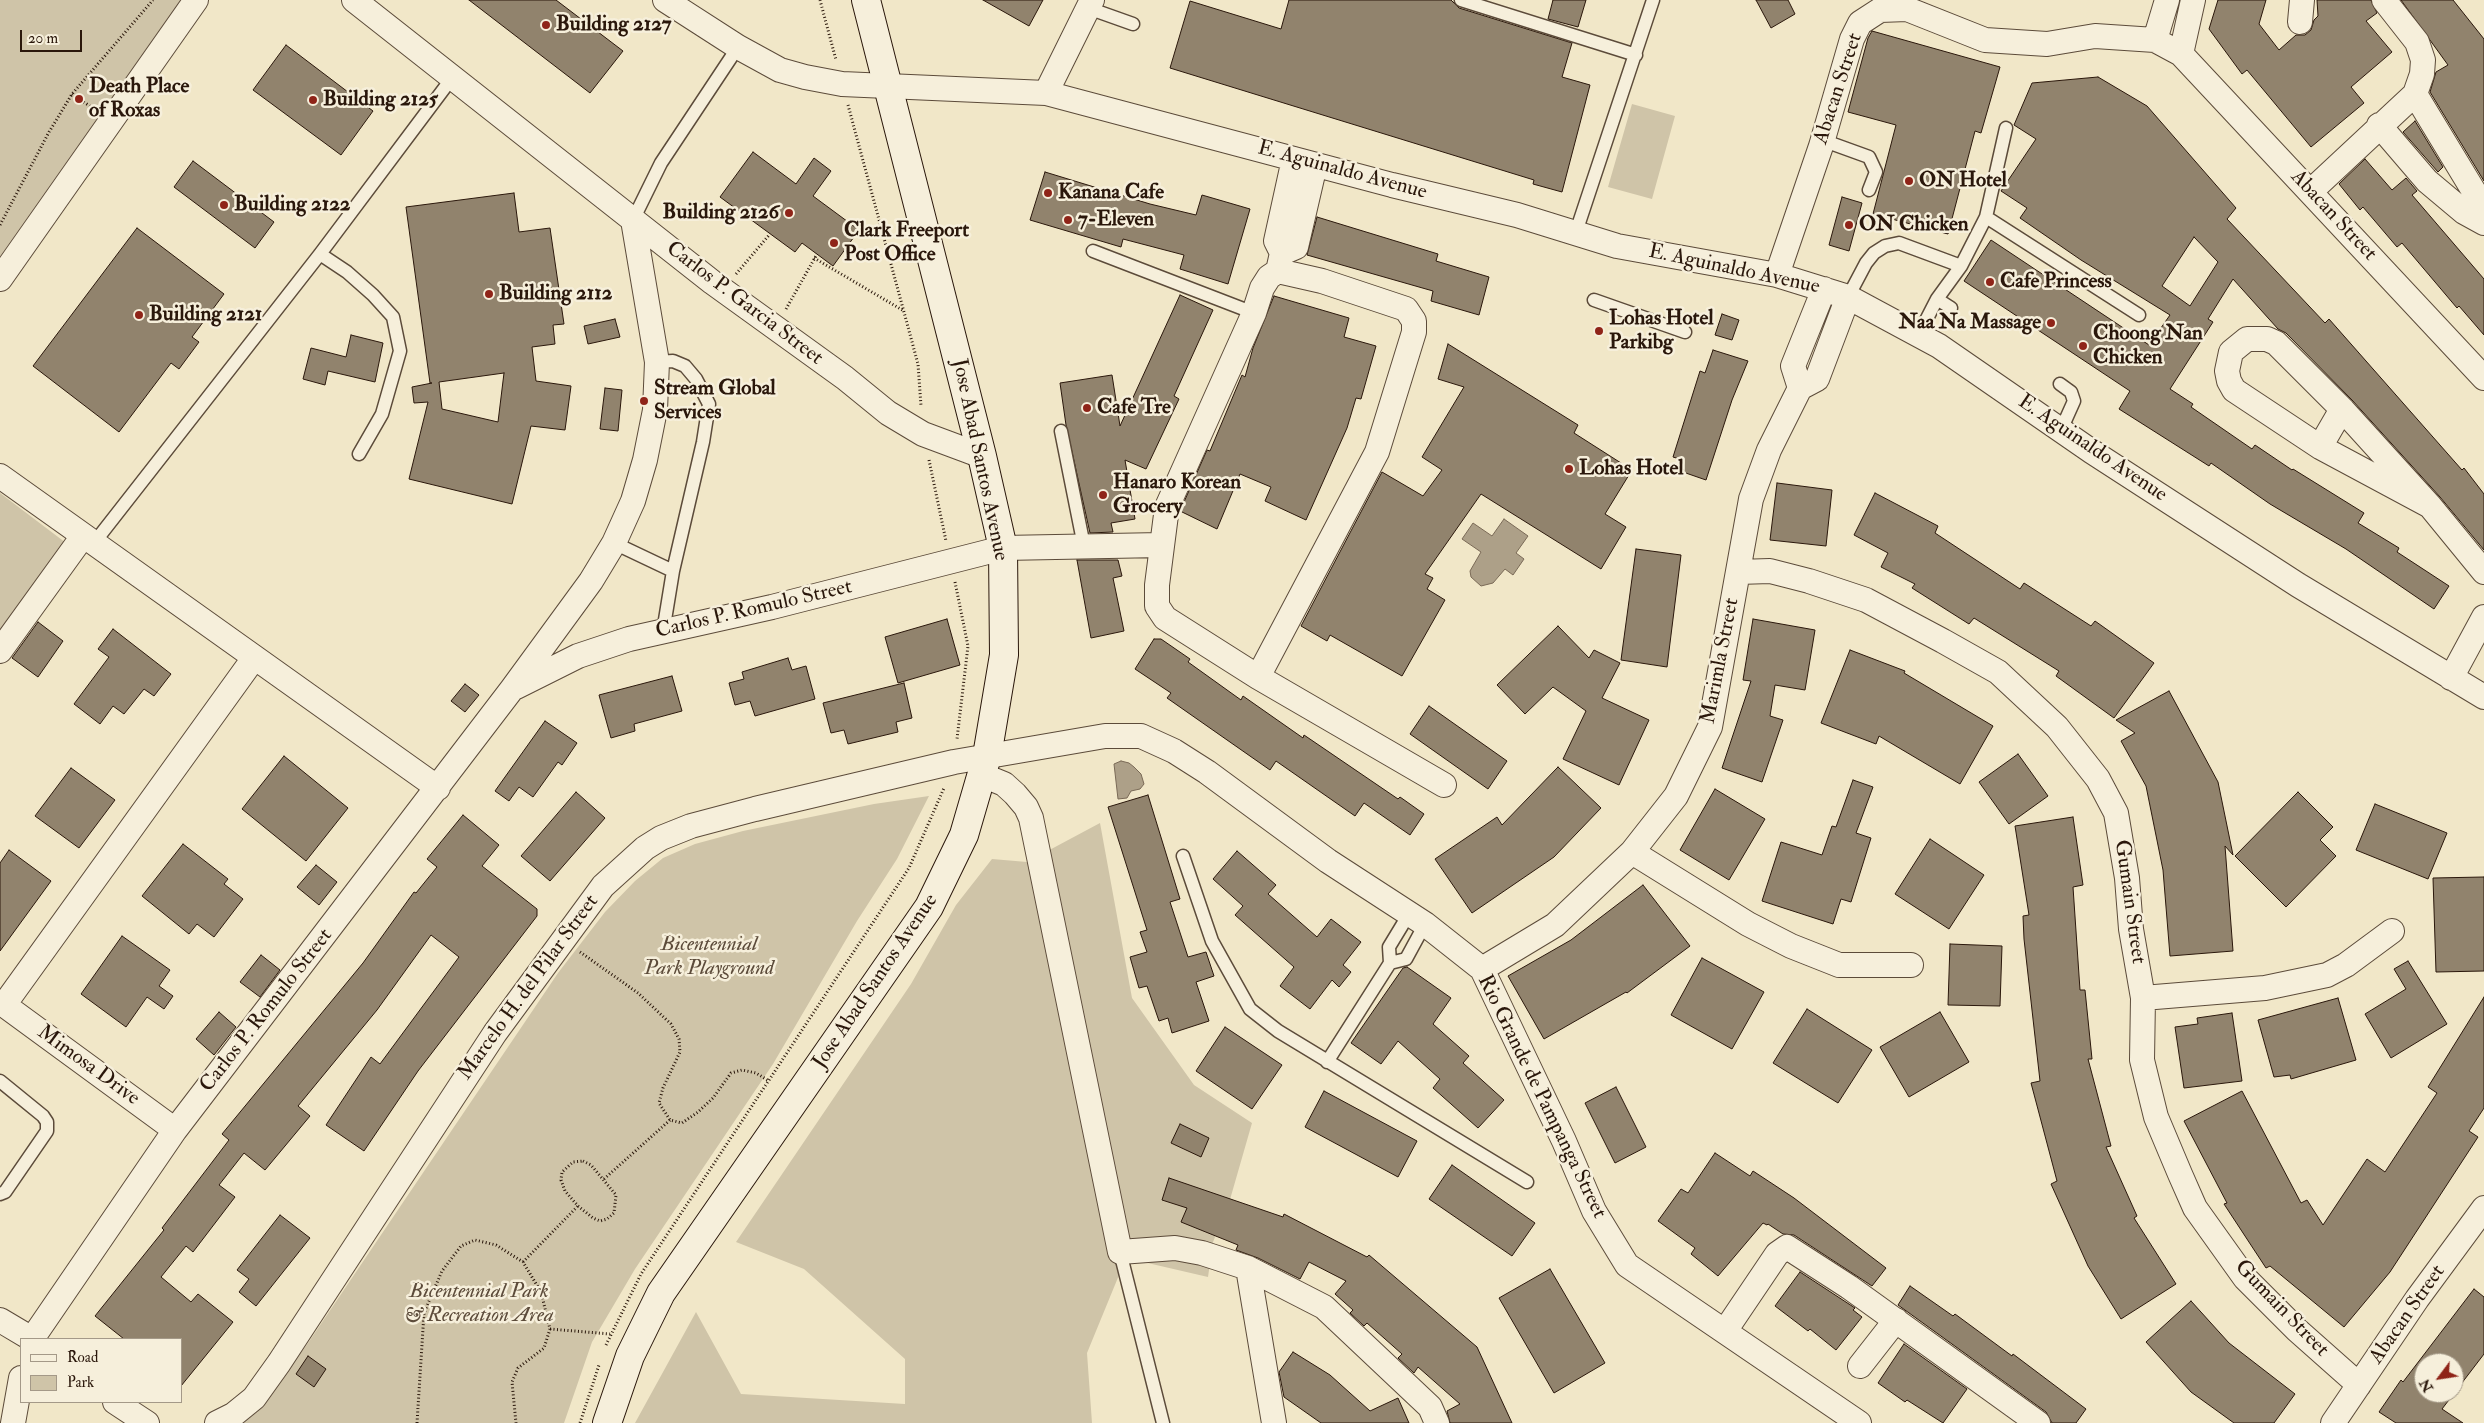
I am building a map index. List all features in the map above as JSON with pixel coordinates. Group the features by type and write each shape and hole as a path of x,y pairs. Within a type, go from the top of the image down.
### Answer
{"main road":[{"name":"Jose Abad Santos Avenue","path":"607,1423 630,1356 661,1293 929,907 964,834 985,766 1004,655 1002,548 982,456 866,0"}],"street":[{"path":"0,279 196,0"},
{"name":"Carlos P. Garcia Street","path":"354,0 724,291 845,378 888,413 923,434 982,456"},
{"name":"E. Aguinaldo Avenue","path":"665,0 738,48 780,70 842,84 1046,93 1304,162 1517,214 1617,246 1777,275 1848,297 1919,334 2061,430 2298,585 2484,697"},
{"path":"2155,40 2167,0"},
{"path":"2181,54 2194,0"},
{"path":"2310,191 2415,94 2422,74 2423,60 2416,42 2384,0"},
{"path":"1046,93 1090,4"},
{"name":"Abacan Street","path":"1777,275 1822,140 1852,39 1860,23 1880,10 1907,9 1985,40 2046,44 2095,36 2155,40 2181,54 2484,378"},
{"path":"2415,94 2484,208"},
{"path":"2379,126 2427,181 2464,212 2484,223"},
{"path":"1304,162 1296,247 1280,262 1262,288 1254,312 1167,508 1161,546 1157,606 1165,618 1258,677 1444,785"},
{"name":"Carlos P. Romulo Street","path":"33,1338 175,1130 512,689 591,581 614,542 633,501 645,460 655,410 658,362 633,220"},
{"path":"1258,677 1377,452 1414,332 1414,321 1406,309 1322,281 1280,262"},
{"path":"1800,388 1793,366 1824,289"},
{"name":"Marimla Street","path":"1482,969 1555,925 1632,852 1676,796 1710,727 1751,499 1769,450 1800,388 1818,378 1848,297"},
{"path":"2430,506 2320,447 2234,390 2227,371 2231,352 2243,342 2257,338 2276,343 2342,409 2430,506 2484,572"},
{"path":"2320,447 2342,409"},
{"path":"0,476 438,788"},
{"path":"0,651 89,540"},
{"name":"Carlos P. Romulo Street","path":"512,689 578,656 629,640 1002,548 1161,546"},
{"name":"Gumain Street","path":"1738,572 1770,572 1809,581 1866,600 1998,672 2058,726 2098,779 2116,813 2127,878 2131,930 2143,998 2142,1060 2156,1117 2195,1208 2245,1278 2297,1330 2359,1385"},
{"path":"2452,678 2484,617"},
{"path":"2,1004 254,658"},
{"name":"Rio Grande de Pampanga Street","path":"985,766 1105,736 1141,736 1174,751 1207,772 1328,861 1417,919 1482,969 1564,1141 1594,1211 1627,1264 1859,1423"},
{"name":"Marcelo H. del Pilar Street","path":"217,1423 233,1415 254,1398 279,1363 456,1090 602,886 629,861 661,838 691,826 954,762 985,766"},
{"path":"985,766 1015,794 1026,807 1031,818 1120,1252 1175,1248 1202,1253 1248,1268 1324,1307 1430,1407 1438,1423"},
{"path":"1632,852 1748,924 1791,946 1839,965 1910,965"},
{"path":"2143,998 2265,988 2327,975 2346,965 2392,931"},
{"name":"Mimosa Drive","path":"2,1004 175,1130"},
{"name":"Abacan Street","path":"2333,1423 2417,1299 2484,1208"},
{"path":"1725,1331 1777,1254 1786,1247 1896,1320 2038,1423"},
{"path":"1248,1268 1274,1423"},
{"path":"0,1320 30,1338"},
{"path":"1860,1366 1896,1320"},
{"path":"13,1423 20,1384"},
{"path":"117,1403 147,1423"}],"lane":[{"path":"1461,0 1636,55"},
{"path":"1576,232 1653,0"},
{"path":"1090,4 1133,24"},
{"path":"633,220 661,164 738,48"},
{"path":"89,540 320,254 452,78"},
{"path":"1919,334 1937,299 1961,266 1986,217 2006,128"},
{"path":"1822,140 1869,157 1876,172 1869,190"},
{"path":"1986,217 2139,315"},
{"path":"1848,297 1866,264 1874,253 1885,246 1899,243 1961,266"},
{"path":"1093,251 1254,312"},
{"path":"320,254 347,272 373,295 393,317 400,351 382,414 358,454"},
{"path":"1937,299 1951,308"},
{"path":"1594,300 1685,332"},
{"path":"658,362 673,361 685,366 696,379 708,404 703,442 673,571 663,632"},
{"path":"2060,384 2071,392 2074,401 2061,430"},
{"path":"1062,431 1084,546"},
{"path":"614,542 673,571"},
{"path":"1183,856 1212,941 1250,1009 1278,1032 1528,1182"},
{"path":"1390,963 1406,959 1417,919"},
{"path":"1327,1062 1390,963 1389,948 1417,919"},
{"path":"0,1081 43,1116 47,1122 47,1132 5,1192 0,1194"},
{"path":"1120,1252 1163,1423"}],"path":[{"path":"0,225 48,132 72,94 153,0"},
{"path":"604,1352 610,1334 641,1274 909,868 954,762 968,646 923,434 918,364 820,0"},
{"path":"724,291 744,262 770,234"},
{"path":"775,329 815,256 904,311"},
{"path":"563,940 638,993 671,1024 679,1039 680,1052 663,1088 659,1103 670,1120 682,1123 698,1112 713,1098 731,1073 742,1070 756,1073 769,1081"},
{"path":"604,1179 670,1120"},
{"path":"582,1161 591,1165 616,1195 614,1213 600,1221 578,1206 565,1191 561,1180 562,1172 567,1166 573,1162 582,1161"},
{"path":"523,1262 578,1206"},
{"path":"417,1423 424,1312 442,1270 461,1246 475,1240 496,1245 523,1262 541,1292 550,1329 544,1348 518,1368 512,1382 516,1423"},
{"path":"550,1329 610,1334"},
{"path":"580,1423 600,1361"}],"green space":[{"path":"0,0 183,0 0,267"},
{"path":"1632,104 1675,116 1652,199 1608,187"},
{"path":"0,493 66,543 0,632"},
{"name":"Bicentennial Park & Recreation Area","path":"929,796 897,859 857,921 773,1064 635,1269 592,1342 564,1423 233,1423 261,1407 308,1343 558,973 605,912 635,881 663,858 695,844 743,831 874,804"},
{"path":"1100,823 1132,998 1194,1085 1252,1123 1229,1203 1213,1242 1208,1277 1126,1258 1087,1353 1092,1423 635,1423 696,1312 741,1394 905,1404 905,1359 804,1269 736,1242 911,984 956,905 992,859 1027,862"}],"shaded area":[{"path":"1504,519 1528,536 1516,553 1524,559 1513,575 1505,569 1493,583 1481,586 1471,577 1470,571 1481,552 1462,539 1473,523 1492,536"},
{"path":"1121,761 1129,763 1141,774 1144,784 1140,789 1131,791 1127,798 1118,799 1114,764"}],"building":[{"name":"Building 2127","path":"469,0 556,0 623,51 590,93"},
{"path":"983,0 1043,0 1029,26"},
{"path":"1289,0 1451,0 1459,8 1572,43 1562,77 1590,85 1562,192 1533,184 1534,180 1170,68 1190,1 1281,29"},
{"path":"1553,0 1586,0 1578,27 1548,19"},
{"path":"1756,0 1788,0 1795,14 1771,28"},
{"path":"2218,0 2266,0 2259,24 2279,50 2296,35 2305,35 2311,30 2314,20 2318,16 2317,0 2371,0 2377,13 2366,21 2392,52 2351,87 2364,103 2311,147 2247,70 2242,74 2209,29"},
{"path":"2401,0 2453,0 2484,39 2484,181 2430,92 2436,72 2448,65"},
{"path":"1872,31 2000,67 1981,133 1975,131 1948,234 1873,214 1896,125 1848,112 1868,38"},
{"name":"Building 2125","path":"286,45 373,111 341,155 253,90"},
{"path":"2098,77 2147,106 2236,208 2227,219 2325,323 2329,319 2462,470 2464,468 2484,494 2484,550 2440,497 2352,400 2286,333 2278,329 2233,279 2208,319 2213,322 2170,389 2193,404 2191,407 2252,449 2255,445 2292,470 2364,513 2358,523 2399,548 2397,552 2449,586 2434,609 2346,549 2270,504 2211,463 2209,466 2119,409 2130,391 1964,281 1991,240 2149,345 2170,315 2081,260 2020,218 2027,208 2001,191 2036,139 2014,125 2032,83","holes":["2194,237 2218,262 2190,306 2162,286"]},
{"path":"2415,121 2443,167 2438,172 2403,132"},
{"name":"Building 2126","path":"753,152 796,184 814,158 831,171 813,196 859,230 833,266 802,243 795,252 720,197"},
{"path":"2365,159 2392,190 2406,178 2417,191 2412,195 2484,279 2484,335 2459,306 2457,308 2402,243 2397,247 2363,207 2360,210 2339,184"},
{"name":"Building 2122","path":"193,161 274,222 255,248 174,187"},
{"path":"1045,172 1150,204 1196,215 1202,195 1250,209 1228,284 1180,269 1184,255 1123,239 1121,247 1030,220"},
{"name":"Building 2112","path":"514,193 519,232 550,228 564,324 553,325 555,344 532,347 536,381 571,386 565,430 531,426 512,504 409,479 428,402 414,403 412,387 432,383 430,383 406,207","holes":["504,373 498,422 442,409 439,382"]},
{"path":"1842,197 1862,203 1849,251 1829,245"},
{"path":"1317,217 1438,254 1436,261 1489,277 1479,315 1431,301 1433,291 1307,255"},
{"name":"Building 2121","path":"137,228 224,294 192,337 199,342 179,369 171,363 119,432 33,366"},
{"path":"1180,295 1213,310 1174,396 1179,399 1146,469 1125,460 1135,519 1111,523 1113,532 1090,533 1066,425 1060,383 1112,375 1120,426"},
{"path":"1274,296 1349,318 1344,337 1376,346 1361,399 1356,398 1347,428 1306,520 1265,501 1271,487 1240,474 1217,529 1180,511 1207,450 1210,451 1242,375 1245,377 1253,348"},
{"path":"1722,314 1739,320 1732,340 1715,335"},
{"path":"615,319 620,337 588,344 584,326"},
{"path":"351,335 383,343 375,382 328,371 325,385 303,379 311,348 346,357"},
{"path":"1448,344 1578,425 1574,433 1632,470 1605,514 1626,527 1601,569 1481,494 1425,574 1433,578 1427,589 1445,600 1402,676 1330,635 1327,641 1301,626 1382,472 1423,496 1442,470 1422,457 1464,387 1438,379"},
{"path":"1713,350 1748,361 1732,400 1706,480 1680,471 1683,460 1673,457 1700,371 1705,373"},
{"path":"605,388 622,390 618,431 600,429"},
{"path":"1777,483 1832,490 1826,546 1770,540"},
{"path":"1875,493 1938,526 1935,533 2020,589 2024,583 2091,626 2095,621 2154,663 2114,718 2056,676 2059,671 1974,618 1969,624 1912,588 1915,584 1881,567 1888,553 1854,535"},
{"path":"1636,549 1681,555 1667,667 1621,660"},
{"path":"1077,560 1118,560 1122,576 1113,578 1124,631 1091,638"},
{"path":"947,619 960,665 898,683 885,637"},
{"path":"1753,619 1815,630 1805,690 1775,685 1770,716 1783,720 1762,782 1722,768 1751,681 1743,680"},
{"path":"38,622 63,641 38,677 12,658"},
{"path":"1558,626 1589,658 1594,650 1620,663 1602,698 1649,720 1619,785 1563,759 1586,711 1553,687 1525,714 1497,685"},
{"path":"113,629 171,674 154,696 144,689 124,714 113,706 100,724 74,704 109,657 98,649"},
{"path":"1154,639 1161,639 1190,659 1188,662 1241,700 1243,696 1303,738 1304,735 1398,799 1400,797 1424,814 1410,835 1364,803 1355,816 1276,761 1270,770 1167,698 1171,693 1135,669"},
{"path":"1850,650 1905,671 1904,673 1993,726 1960,784 1879,736 1876,744 1821,723"},
{"path":"788,658 792,670 806,666 815,699 755,716 750,701 735,705 729,683 744,679 742,672"},
{"path":"672,676 682,711 634,724 635,731 611,738 599,695"},
{"path":"904,683 912,718 896,722 898,732 848,744 844,730 831,733 823,703"},
{"path":"465,684 479,695 465,712 451,701"},
{"path":"2169,691 2218,782 2233,855 2225,846 2233,951 2170,956 2163,870 2146,786 2121,741 2135,733 2116,720"},
{"path":"1429,706 1507,761 1488,789 1410,734"},
{"path":"545,721 577,743 562,765 558,762 533,797 519,787 509,801 495,791"},
{"path":"2018,754 2048,796 2009,824 1979,782"},
{"path":"284,756 348,808 306,861 242,809"},
{"path":"1558,767 1601,808 1554,857 1472,913 1435,859 1497,817 1502,825"},
{"path":"71,768 115,800 79,848 35,816"},
{"path":"1853,780 1873,787 1856,833 1871,838 1851,902 1841,899 1833,924 1762,901 1781,842 1822,855 1832,826 1836,827"},
{"path":"1715,789 1765,819 1729,880 1680,850"},
{"path":"576,792 605,818 550,881 521,856"},
{"path":"2298,792 2333,827 2320,840 2336,856 2286,907 2235,856"},
{"path":"1148,795 1180,899 1170,902 1188,957 1206,952 1214,976 1196,982 1209,1021 1172,1033 1168,1018 1159,1021 1147,986 1139,988 1130,957 1147,952 1140,932 1147,930 1108,807"},
{"path":"2375,804 2447,833 2428,879 2356,850"},
{"path":"463,815 499,845 482,866 537,909 537,916 418,1071 364,1151 326,1125 371,1057 380,1064 459,957 431,935 377,1010 298,1106 310,1116 265,1170 244,1153 219,1185 235,1197 193,1252 186,1246 161,1277 191,1302 198,1294 233,1322 182,1385 182,1338 123,1338 95,1316 164,1230 162,1228 229,1140 222,1134 363,963 414,892 416,893 437,867 427,859"},
{"path":"2073,817 2083,885 2073,887 2080,990 2085,990 2092,1059 2088,1059 2111,1146 2106,1147 2137,1216 2134,1218 2176,1284 2121,1319 2088,1266 2051,1184 2057,1181 2031,1083 2040,1081 2024,939 2023,916 2029,915 2015,826"},
{"path":"1930,839 1984,875 1949,929 1895,894"},
{"path":"183,844 228,879 224,884 243,899 214,937 197,924 189,934 142,896"},
{"path":"9,850 51,881 0,951 0,863"},
{"path":"1237,851 1276,885 1268,894 1317,937 1331,919 1361,942 1343,965 1351,972 1339,987 1332,980 1310,1009 1280,986 1294,967 1235,915 1243,906 1213,879"},
{"path":"316,865 337,882 319,905 297,887"},
{"path":"2484,877 2484,971 2436,972 2433,878"},
{"path":"1643,885 1690,946 1627,993 1544,1039 1508,976 1571,940"},
{"path":"122,936 170,970 159,986 173,996 164,1009 147,997 126,1027 81,994"},
{"path":"1950,944 2002,946 2000,1006 1948,1005"},
{"path":"261,955 280,970 260,997 240,982"},
{"path":"1702,958 1764,992 1732,1049 1671,1015"},
{"path":"2408,961 2447,1024 2391,1058 2365,1014 2406,989 2394,969"},
{"path":"1407,967 1451,998 1433,1024 1469,1056 1463,1063 1504,1100 1478,1128 1433,1088 1440,1079 1398,1041 1381,1064 1351,1043 1403,968"},
{"path":"2484,997 2484,1108 2469,1131 2478,1137 2390,1272 2344,1327 2270,1266 2266,1268 2224,1204 2227,1203 2184,1121 2242,1091 2301,1203 2307,1200 2323,1225 2367,1159 2385,1172 2437,1093 2428,1087"},
{"path":"2338,998 2356,1060 2291,1079 2290,1075 2274,1077 2258,1020"},
{"path":"1807,1009 1872,1050 1838,1103 1773,1063"},
{"path":"219,1012 236,1027 214,1055 196,1039"},
{"path":"1940,1012 1969,1062 1909,1097 1880,1047"},
{"path":"2232,1013 2242,1081 2184,1088 2175,1027 2198,1024 2197,1018"},
{"path":"1225,1027 1282,1065 1252,1109 1196,1071"},
{"path":"1616,1087 1646,1147 1615,1163 1585,1103"},
{"path":"1324,1091 1417,1141 1398,1177 1305,1127"},
{"path":"1180,1124 1209,1138 1201,1157 1171,1143"},
{"path":"1715,1153 1750,1176 1753,1171 1794,1198 1886,1268 1872,1286 1794,1235 1783,1234 1768,1224 1763,1223 1718,1276 1691,1254 1695,1248 1658,1221 1681,1189 1688,1193"},
{"path":"1452,1165 1535,1223 1512,1256 1429,1199"},
{"path":"1169,1178 1283,1217 1284,1214 1367,1257 1369,1255 1477,1347 1512,1423 1450,1423 1447,1411 1460,1404 1418,1367 1414,1373 1398,1358 1402,1354 1367,1323 1364,1326 1350,1313 1353,1310 1335,1294 1346,1281 1309,1262 1300,1279 1258,1258 1236,1250 1238,1245 1181,1222 1187,1208 1162,1200"},
{"path":"280,1215 310,1238 256,1306 239,1292 249,1279 237,1270"},
{"path":"1550,1269 1605,1363 1554,1393 1499,1298"},
{"path":"1800,1272 1855,1308 1853,1310 1862,1317 1836,1350 1810,1329 1808,1331 1775,1306"},
{"path":"1910,1286 1953,1316 1955,1314 2012,1356 2013,1354 2086,1409 2076,1423 2052,1423 2046,1412 1898,1305"},
{"path":"2474,1289 2484,1297 2484,1354 2464,1380 2464,1353 2425,1353"},
{"path":"2191,1301 2229,1343 2295,1394 2274,1423 2234,1423 2191,1392 2146,1342"},
{"path":"1904,1344 1967,1389 1943,1423 1907,1400 1905,1402 1878,1383"},
{"path":"1293,1352 1330,1375 1370,1411 1398,1398 1409,1423 1321,1423 1284,1397 1279,1372"},
{"path":"308,1356 326,1369 314,1387 296,1374"},
{"path":"2414,1368 2414,1403 2447,1403 2442,1409 2463,1423 2396,1423 2379,1412 2401,1380 2403,1382"}],"place":[{"name":"Building 2127","path":"546,25"},
{"name":"Death Place of Roxas","path":"79,99"},
{"name":"Building 2125","path":"313,100"},
{"name":"ON Hotel","path":"1909,181"},
{"name":"Kanana Cafe","path":"1048,193"},
{"name":"Building 2122","path":"224,205"},
{"name":"Building 2126","path":"789,213"},
{"name":"7-Eleven","path":"1068,220"},
{"name":"ON Chicken","path":"1849,225"},
{"name":"Clark Freeport Post Office","path":"834,243"},
{"name":"Cafe Princess","path":"1990,282"},
{"name":"Building 2112","path":"489,294"},
{"name":"Building 2121","path":"139,315"},
{"name":"Naa Na Massage","path":"2051,323"},
{"name":"Lohas Hotel Parkibg","path":"1599,331"},
{"name":"Choong Nan Chicken","path":"2083,346"},
{"name":"Stream Global Services","path":"644,401"},
{"name":"Cafe Tre","path":"1087,408"},
{"name":"Lohas Hotel","path":"1569,469"},
{"name":"Hanaro Korean Grocery","path":"1103,495"}],"park label":[{"name":"Bicentennial Park Playground","path":"709,957"}]}
